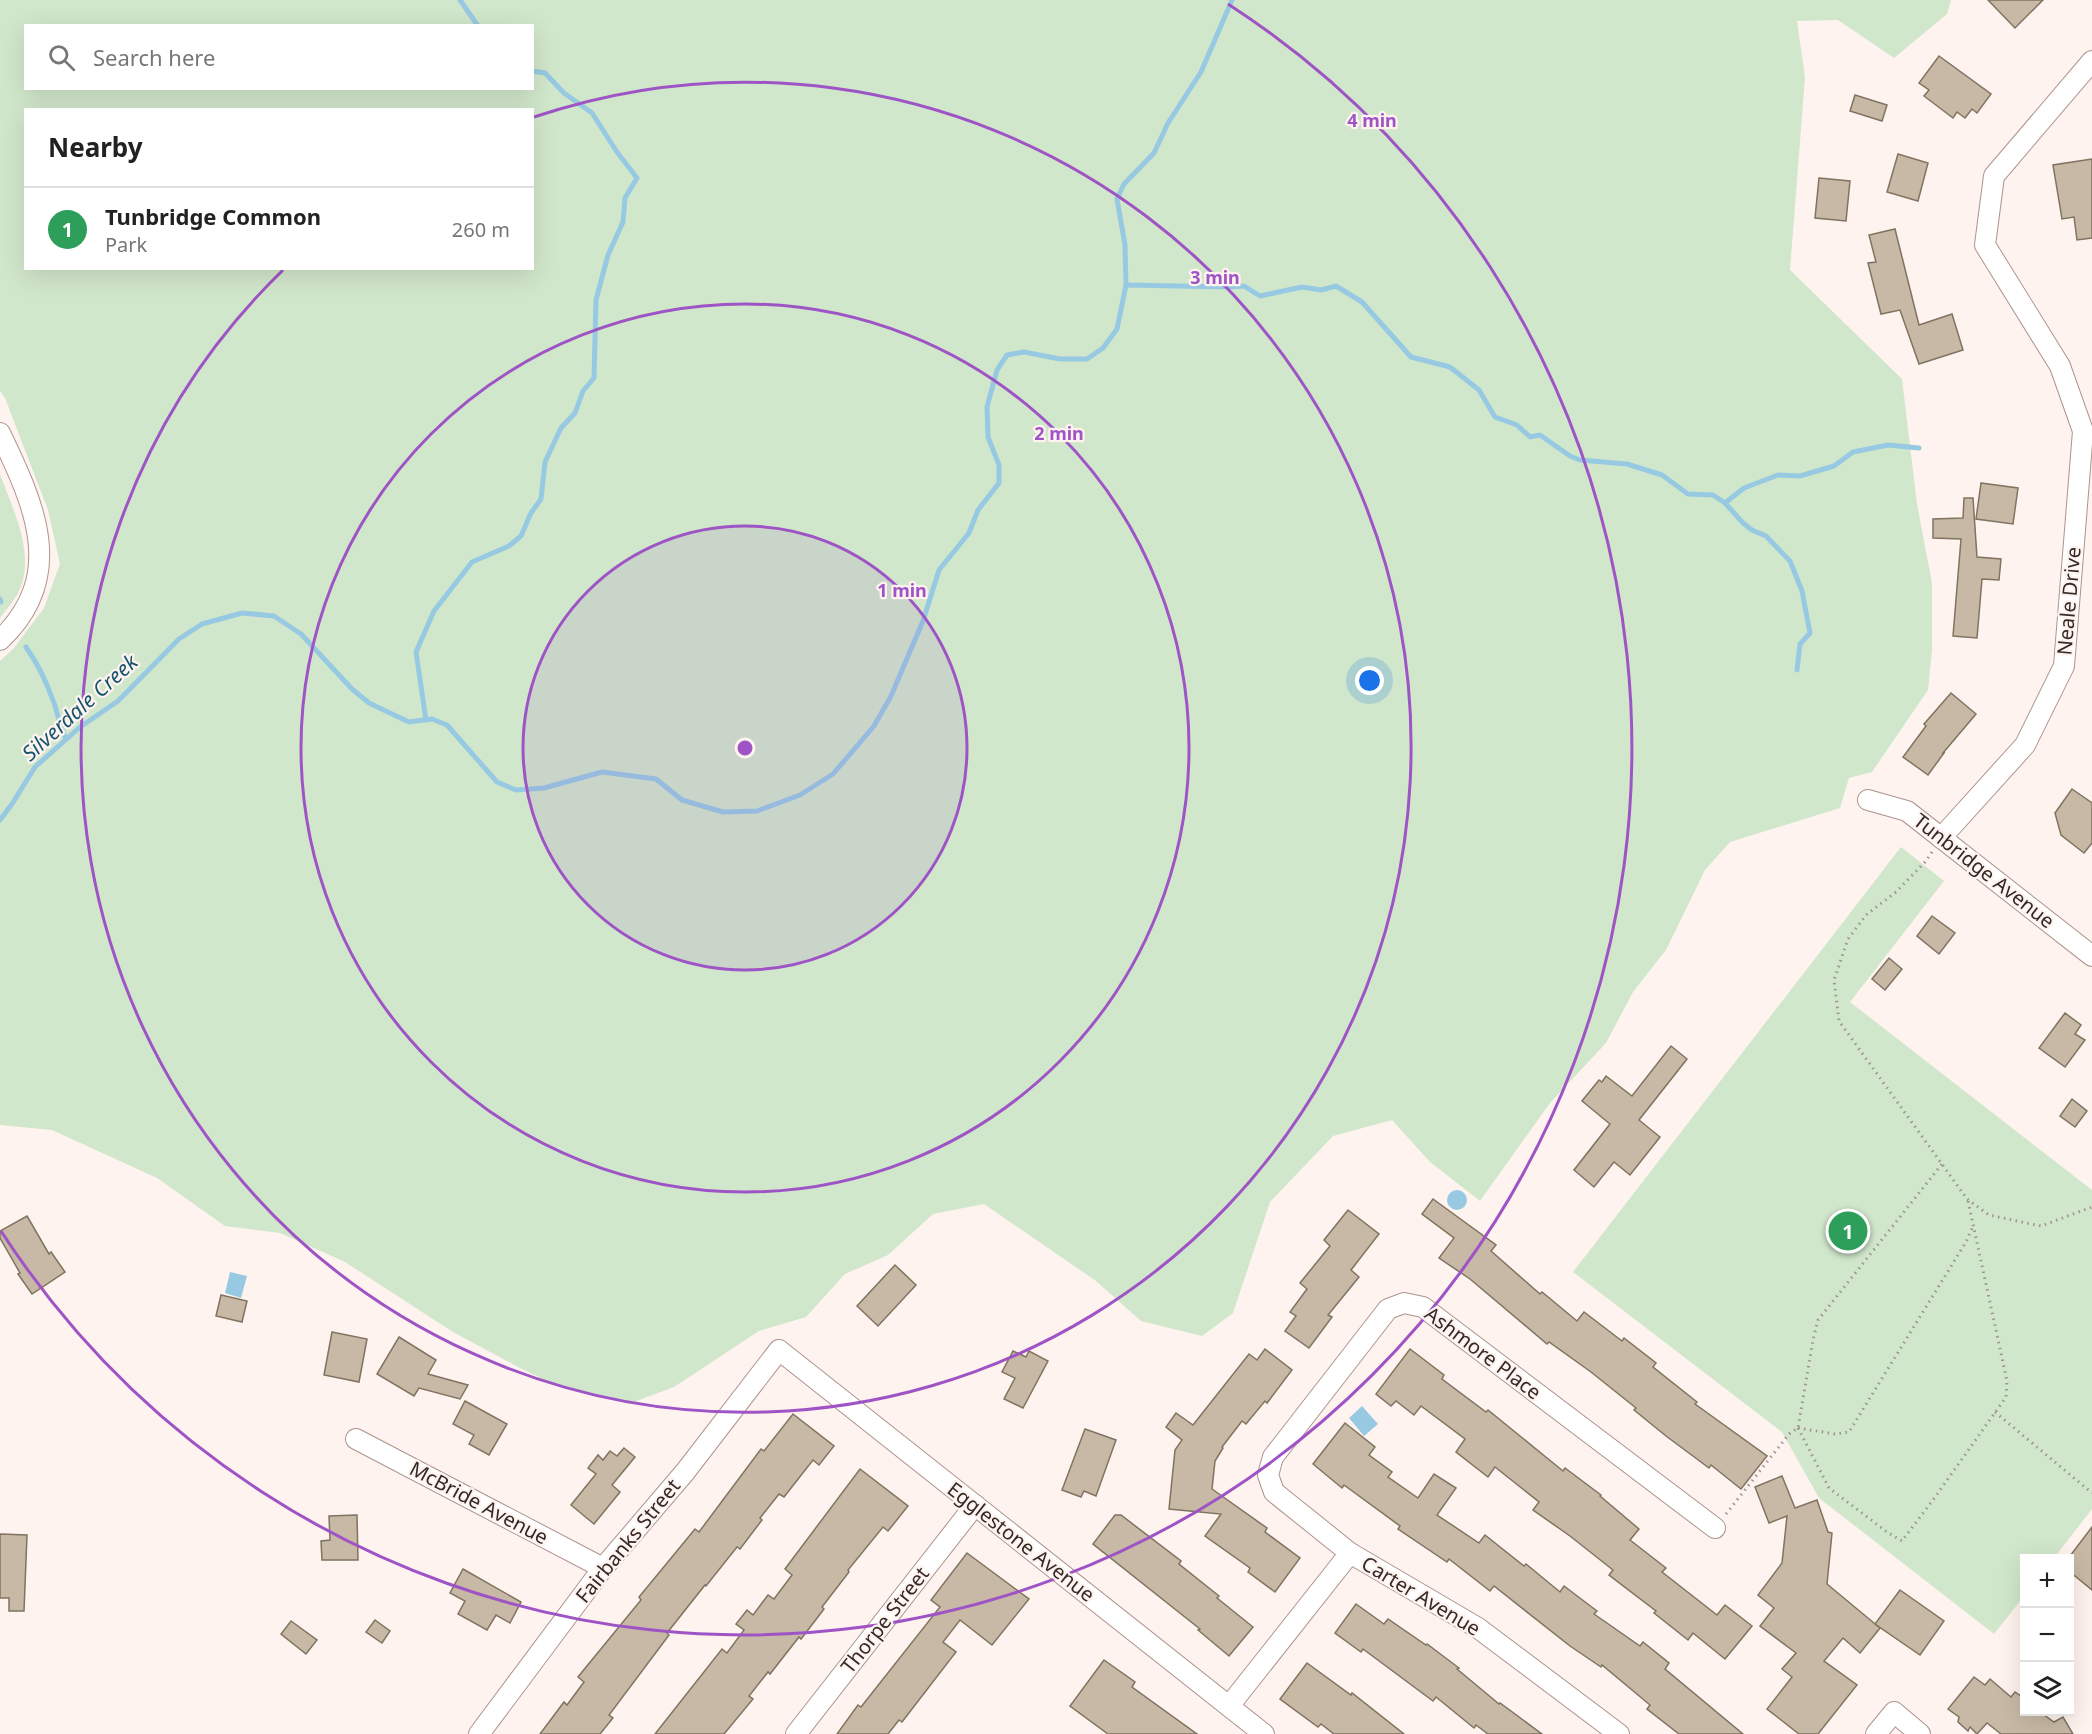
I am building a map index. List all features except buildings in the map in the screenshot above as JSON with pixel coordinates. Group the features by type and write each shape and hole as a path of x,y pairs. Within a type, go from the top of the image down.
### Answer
{"street":[{"name":"Neale Drive","path":"1941,838 2025,745 2064,666 2087,430 2060,366 1985,244 1994,177 2092,61"},
{"path":"0,433 19,473 36,524 41,557 36,586 26,609 0,640"},
{"name":"Tunbridge Avenue","path":"1868,800 1907,811 2092,956"},
{"name":"Ashmore Place","path":"1350,1553 1274,1492 1268,1475 1273,1457 1388,1309 1404,1303 1423,1307 1715,1528"},
{"name":"Egglestone Avenue","path":"779,1350 1264,1734"},
{"name":"Fairbanks Street","path":"479,1734 603,1568 685,1472 779,1350"},
{"name":"McBride Avenue","path":"356,1438 603,1568"},
{"name":"Thorpe Street","path":"796,1734 975,1505"},
{"name":"Carter Avenue","path":"1229,1706 1350,1553 1478,1628 1619,1734"},
{"path":"1876,1734 1894,1712 1920,1734"}],"path":[{"path":"1941,838 1926,861 1896,892 1866,915 1848,939 1834,980 1839,1022 1967,1199 1989,1215 2041,1226 2092,1207"},
{"path":"1942,1164 1818,1320 1798,1428 1829,1488 1887,1532 1902,1540 2006,1397 2007,1381 1967,1199"},
{"path":"1715,1528 1789,1434 1798,1428 1835,1434 1849,1432 1966,1242 1973,1226"},
{"path":"1995,1412 2092,1493"}],"green space":[{"path":"0,0 1951,0 1947,14 1894,58 1838,20 1797,21 1805,77 1790,270 1902,379 1917,504 1932,583 1932,650 1928,690 1872,772 1849,778 1840,808 1730,842 1705,870 1666,950 1633,992 1606,1043 1550,1103 1480,1201 1430,1162 1392,1120 1333,1136 1270,1202 1233,1313 1202,1336 1141,1321 1096,1281 984,1204 933,1214 888,1255 845,1274 806,1317 759,1331 674,1387 631,1403 553,1384 453,1332 345,1262 280,1233 225,1226 157,1178 52,1130 0,1125 0,661 14,648 44,608 60,564 48,510 5,398 0,391"},
{"path":"0,474 17,518 25,566 23,581 17,595 0,618"},
{"path":"1901,847 1944,881 1850,1002 2092,1190 2092,1509 2057,1554 2020,1554 2020,1601 1994,1634 1819,1498 1782,1432 1573,1272"}],"water":[{"path":"1453,1190 1461,1190 1467,1196 1467,1204 1461,1210 1453,1210 1447,1204 1447,1196"},
{"path":"230,1272 247,1276 241,1298 225,1293"},
{"path":"1362,1406 1378,1424 1364,1436 1349,1418"}],"waterway":[{"path":"460,0 477,24"},
{"name":"Silverdale Creek","path":"0,820 35,767 80,727 118,701 179,639 202,624 242,613 274,616 301,634 352,689 369,703 409,722 432,719 447,725 497,782 516,790 544,788 602,772 656,779 682,800 723,812 757,811 800,795 833,774 874,726 891,696 923,621 939,570 969,533 978,510 999,483 999,465 988,437 987,407 997,370 1007,355 1024,352 1060,359 1087,359 1103,348 1117,329 1126,285 1125,245 1117,199 1124,184 1154,153 1168,123 1201,72 1232,0"},
{"path":"426,720 416,652 434,611 472,562 509,546 521,536 531,513 541,499 545,462 561,428 575,413 583,391 594,378 596,300 608,255 623,222 625,198 637,178 592,113 564,93 545,73 534,71"},
{"path":"1126,285 1244,286 1260,296 1302,287 1321,290 1336,286 1362,302 1411,357 1450,367 1479,390 1495,417 1517,425 1530,437 1540,435 1570,456 1580,460 1627,464 1662,475 1688,494 1713,495 1725,503 1752,530 1766,536 1790,561 1802,591 1810,633 1800,644 1797,670"},
{"path":"1725,503 1744,488 1778,475 1800,476 1834,466 1853,452 1888,445 1919,448"},
{"path":"26,647 45,681 66,739"}],"place":[{"name":"Tunbridge Common","path":"1848,1231"}]}
